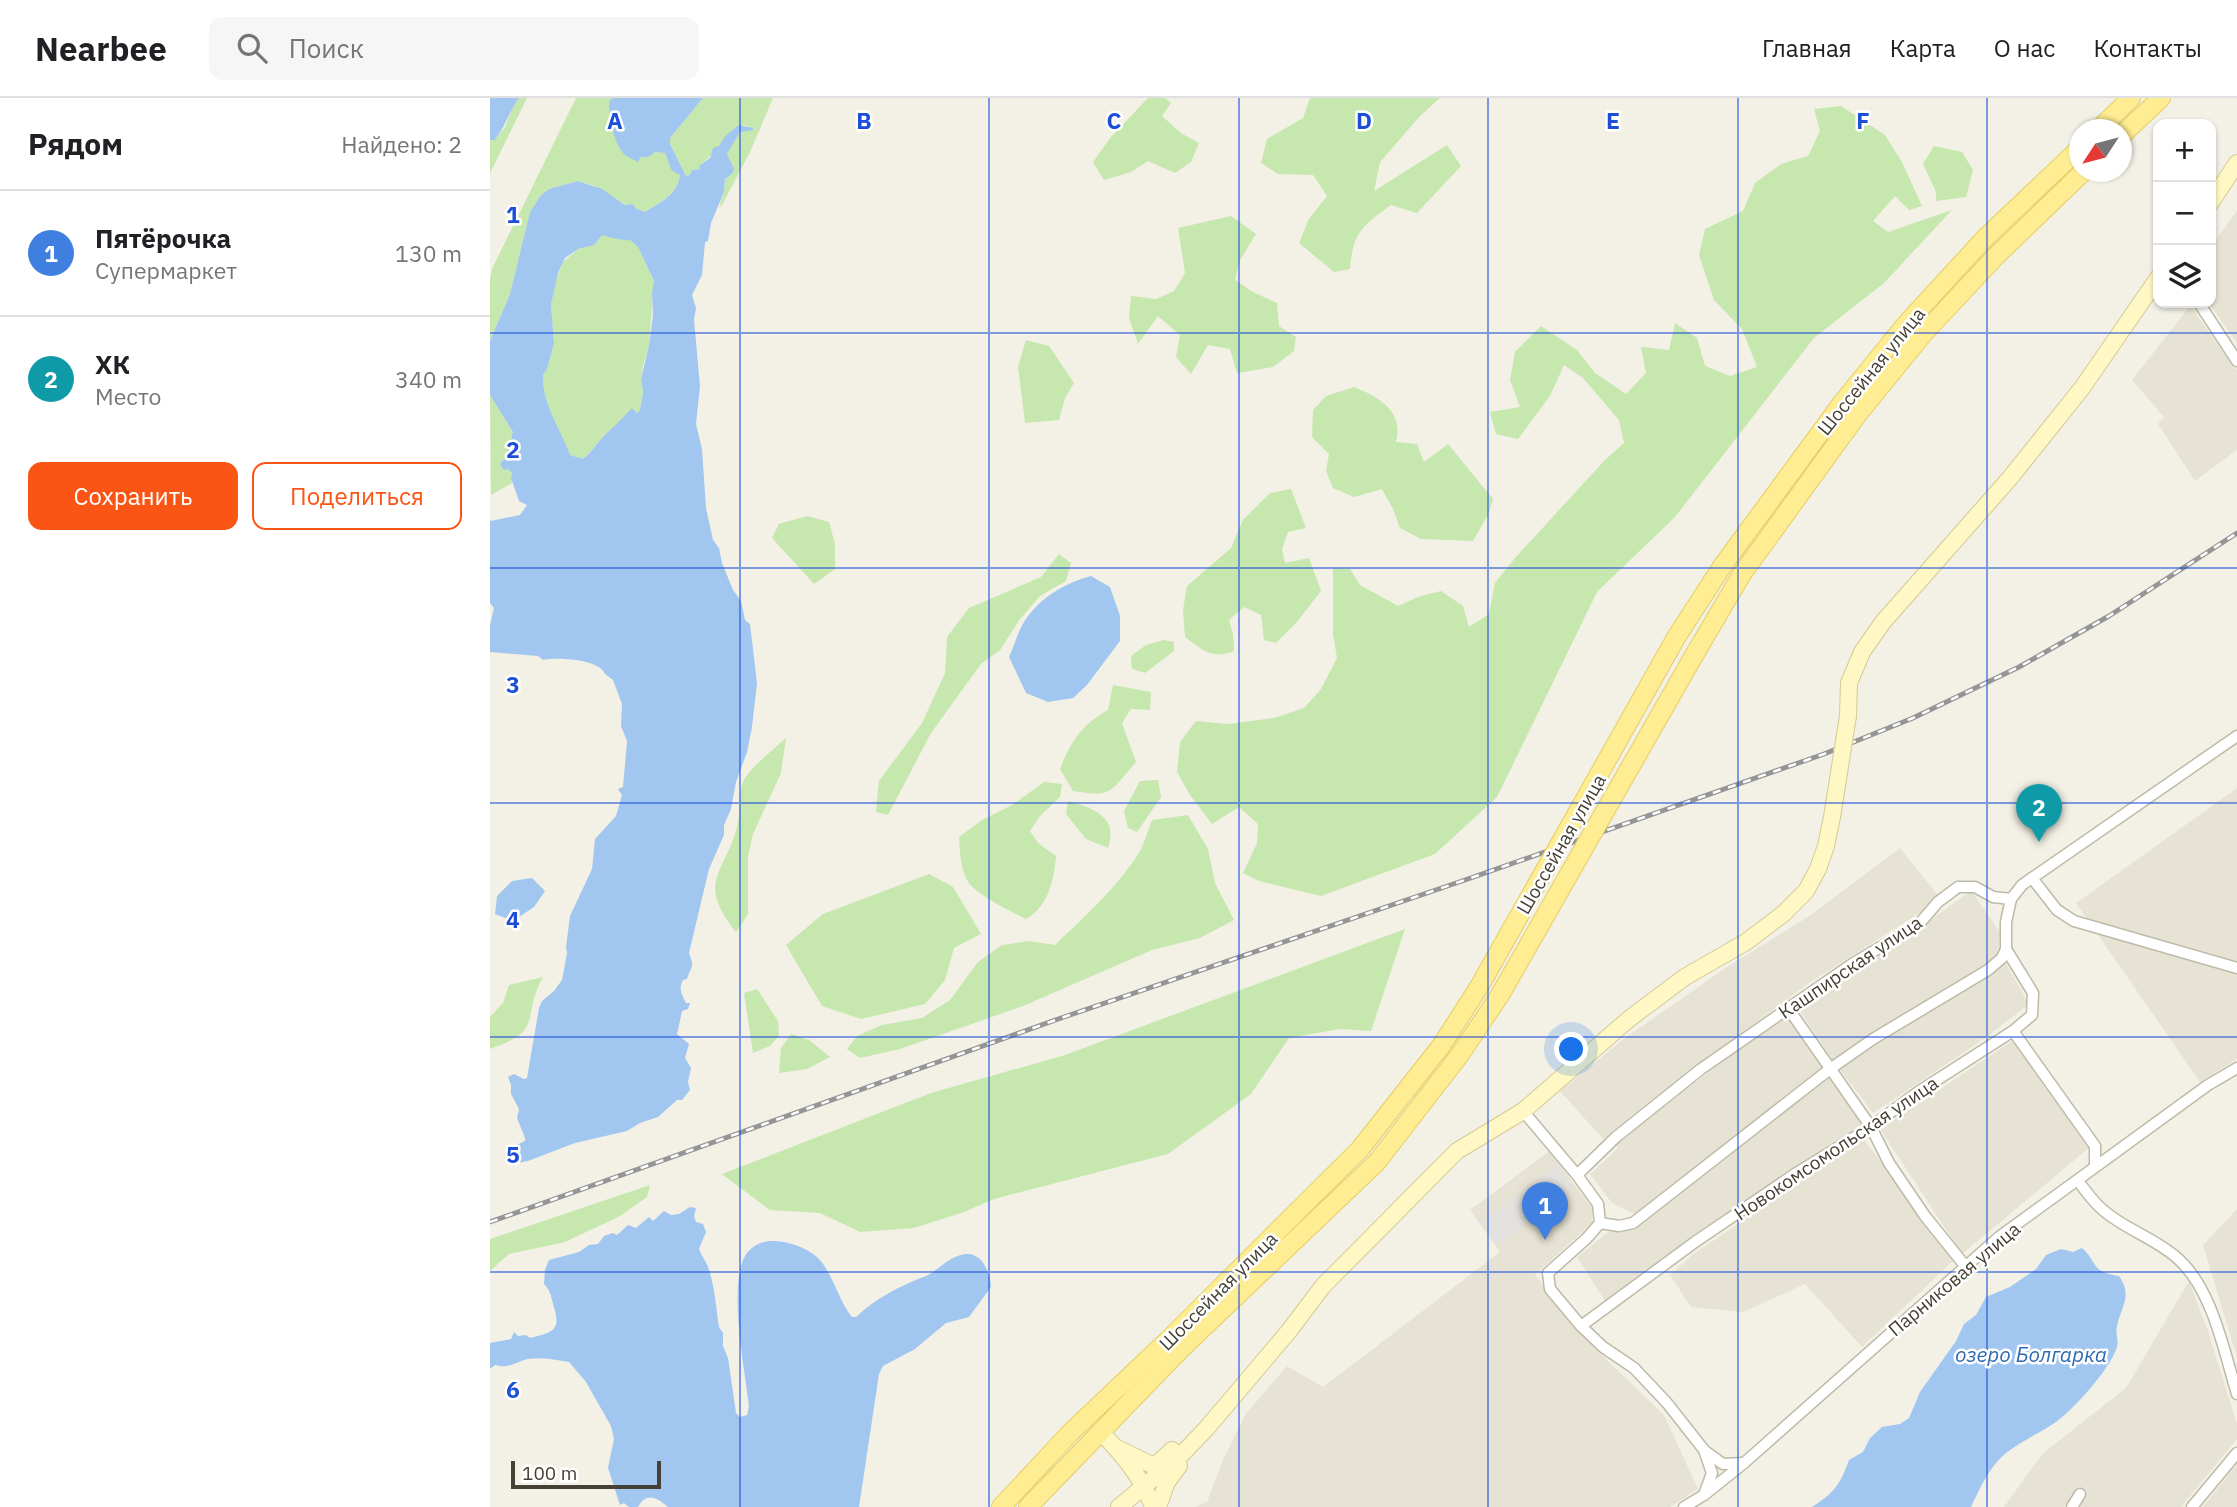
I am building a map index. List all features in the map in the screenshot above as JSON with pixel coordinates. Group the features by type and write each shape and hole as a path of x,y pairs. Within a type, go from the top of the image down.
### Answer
{"main road":[{"path":"2109,119 2131,98"},
{"path":"2132,126 2161,98"},
{"name":"Шоссейная улица","path":"1001,1507 1086,1417 1168,1340 1360,1149 1441,1046 1479,987 1677,636 1723,565 1842,403 1906,324 1985,238 2069,158"},
{"path":"2216,194 2237,163"},
{"name":"Шоссейная улица","path":"1028,1507 1182,1348 1377,1162 1459,1056 1500,995 1741,574 1866,404 1924,333 1996,256 2073,182"},
{"path":"1121,1507 1200,1436 1289,1331 1323,1286 1457,1151 1523,1111 1629,1019 1685,977 1746,942 1783,914 1806,891 1826,846 1848,716 1849,683 1862,652 1883,622 2011,478 2082,388 2153,285"},
{"path":"1117,1448 1144,1463 1157,1463 1194,1428 1227,1405"},
{"path":"1086,1417 1117,1448 1146,1487 1156,1507"},
{"path":"1156,1507 1167,1482 1188,1457 1200,1436"},
{"path":"1121,1507 1130,1504 1142,1507"}],"street":[{"path":"2202,308 2237,361"},
{"path":"1600,1223 1619,1226 1633,1223 1830,1069 1873,1039 1988,971 2002,958 2006,949 2006,922 2011,899 2032,878 2237,736"},
{"path":"2032,878 2057,910 2074,921 2237,968"},
{"name":"Кашпирская улица","path":"1577,1175 1616,1137 1690,1078 1852,964 1919,924 1938,902 1958,887 1975,887 1993,897 2011,899"},
{"name":"Новокомсомольская улица","path":"1581,1326 1695,1242 1871,1127 1918,1092 2013,1031 2032,1015 2033,993 2006,949"},
{"path":"1788,1008 1871,1127 1889,1163 1966,1267"},
{"path":"2013,1031 2095,1146 2095,1167"},
{"name":"Парниковая улица","path":"1684,1507 1704,1495 1744,1462 1999,1237 2208,1085 2237,1068"},
{"path":"1523,1111 1598,1204 1600,1223 1548,1273 1550,1289 1603,1347 1634,1368 1667,1403 1704,1450 1723,1464 1744,1462"},
{"path":"2078,1181 2105,1212 2149,1237 2178,1258 2193,1277 2209,1304 2237,1393"},
{"path":"1704,1450 1712,1473 1704,1495"},
{"path":"2192,1507 2237,1453"},
{"path":"2072,1507 2080,1494"}],"shaded area":[{"path":"2237,211 2237,343 2212,308 2216,308 2216,239"},
{"path":"2188,308 2191,308 2237,370 2237,450 2195,481 2158,424 2164,417 2132,380"},
{"path":"2237,788 2237,1059 2200,1082 2076,903"},
{"path":"1900,848 1937,894 1924,910 1809,983 1603,1139 1560,1091 1625,1038 1727,967 1811,915"},
{"path":"1971,891 2001,933 1996,958 1833,1061 1797,1007 1898,943"},
{"path":"2005,962 2029,1004 1988,1036 1873,1113 1838,1067"},
{"path":"1786,1013 1823,1067 1638,1216 1612,1203 1590,1174 1618,1148 1615,1144"},
{"path":"2012,1041 2089,1148 1962,1254 1880,1129"},
{"path":"1829,1073 1864,1125 1774,1183 1607,1304 1577,1257 1612,1229 1637,1225"},
{"path":"1864,1139 1953,1261 1862,1347 1805,1284 1743,1312 1691,1307 1670,1275 1692,1255"},
{"path":"1549,1151 1592,1208 1592,1223 1535,1275 1580,1334 1664,1415 1698,1489 1670,1507 1195,1507 1207,1502 1222,1462 1245,1415 1287,1366 1323,1387 1500,1252 1470,1210"},
{"path":"1557,1165 1574,1187 1497,1245 1480,1223"},
{"path":"2237,1209 2237,1357 2203,1245"},
{"path":"2189,1281 2208,1331 2237,1424 2237,1439 2181,1507 2079,1507 2088,1492 2078,1486 2064,1507 2004,1507 2042,1454 2126,1388"},
{"path":"2237,1464 2237,1507 2203,1507"}],"green space":[{"path":"519,98 527,98 490,173 490,140 495,140 505,127"},
{"path":"576,98 613,98 610,118 614,133 641,157 655,152 665,153 671,166 680,175 678,182 667,197 645,212 626,205 595,186 578,181 549,189 541,195 530,212 510,294 490,341 492,269"},
{"path":"703,98 773,98 750,152 719,207 725,179 732,174 727,154 740,132 749,126 739,125 699,166 700,169 692,170 690,175 686,176 670,144 670,138"},
{"path":"1148,98 1165,98 1171,103 1162,116 1181,133 1199,143 1191,162 1175,173 1148,161 1131,172 1104,180 1093,162 1111,137"},
{"path":"1310,98 1440,98 1420,116 1380,162 1374,191 1447,145 1461,166 1417,213 1391,205 1373,219 1357,238 1350,269 1334,272 1299,243 1309,219 1327,196 1313,175 1278,174 1261,163 1267,139 1303,118"},
{"path":"1841,106 1885,135 1902,162 1922,206 1909,210 1895,196 1873,221 1888,232 1952,210 1884,283 1814,338 1675,517 1597,592 1497,797 1435,854 1321,896 1259,881 1243,873 1257,843 1258,824 1239,807 1212,824 1177,772 1180,742 1196,721 1228,724 1274,718 1304,708 1321,689 1337,658 1333,634 1333,568 1350,569 1360,585 1398,606 1441,591 1463,606 1469,627 1489,614 1495,583 1604,461 1624,443 1619,420 1583,378 1564,365 1550,396 1518,439 1496,434 1490,412 1520,407 1510,380 1515,352 1541,326 1577,350 1595,373 1626,394 1646,373 1641,347 1669,350 1675,323 1697,338 1705,366 1730,376 1757,367 1742,329 1714,300 1699,255 1705,229 1743,211 1755,183 1781,164 1808,156 1820,131 1814,109"},
{"path":"1934,146 1962,152 1973,170 1966,197 1936,201 1936,192 1923,164"},
{"path":"1231,216 1256,234 1240,260 1235,280 1277,303 1279,326 1296,337 1294,351 1273,367 1237,373 1230,349 1208,345 1191,374 1176,357 1180,335 1158,316 1138,344 1129,318 1131,296 1156,299 1174,291 1185,273 1178,228"},
{"path":"602,235 630,240 638,247 654,281 649,345 641,379 643,392 640,410 637,413 632,409 583,459 570,455 556,426 545,396 543,375 554,344 551,304 554,285 563,262 578,249 594,245"},
{"path":"1026,340 1049,346 1074,383 1065,398 1059,420 1025,423 1018,367"},
{"path":"1354,387 1372,395 1393,414 1398,431 1396,442 1417,444 1424,462 1448,444 1493,499 1489,513 1473,541 1421,539 1400,528 1382,489 1354,497 1333,488 1326,471 1329,454 1312,437 1313,410 1326,396"},
{"path":"490,395 513,432 504,460 512,474 512,483 491,495"},
{"path":"1291,489 1306,528 1288,532 1282,549 1285,563 1309,558 1321,591 1297,622 1276,643 1264,640 1261,615 1244,607 1229,620 1234,651 1213,654 1202,650 1185,637 1183,610 1187,586 1231,548 1243,520 1270,493"},
{"path":"807,516 829,522 835,544 835,569 814,584 772,538 779,524"},
{"path":"1059,554 1071,563 1066,581 1040,596 1020,619 1000,650 981,664 931,733 888,815 876,812 879,781 922,723 945,673 947,637 969,608 1041,577"},
{"path":"1164,640 1174,642 1174,651 1145,673 1132,669 1131,656 1146,645"},
{"path":"1113,685 1151,692 1150,710 1131,709 1122,723 1136,762 1115,786 1104,793 1073,791 1060,769 1078,734 1108,710"},
{"path":"786,738 781,773 753,834 748,856 748,914 736,932 717,900 717,877 738,823 744,780 757,764"},
{"path":"1158,780 1161,797 1137,832 1128,828 1124,811 1140,781"},
{"path":"1044,782 1062,784 1060,797 1040,816 1030,831 1038,843 1056,856 1055,865 1052,883 1045,899 1034,914 1026,919 971,886 963,870 959,837"},
{"path":"1068,801 1095,811 1107,821 1110,829 1108,848 1086,839 1066,814"},
{"path":"1188,815 1208,849 1215,883 1234,920 1200,938 1152,950 1023,1006 900,1049 860,1058 847,1049 857,1036 882,1025 922,1018 950,1000 978,962 1002,945 1029,941 1055,945 1122,877 1140,851 1152,820"},
{"path":"929,874 953,887 981,934 954,948 945,980 925,1004 861,1019 822,1006 786,945 823,914"},
{"path":"1405,929 1371,1031 1340,1029 1289,1038 1251,1094 1168,1154 994,1199 914,1228 860,1232 820,1213 770,1210 722,1174 931,1093 1065,1055"},
{"path":"543,977 525,1029 507,1042 490,1049 490,1017 503,1003 509,985"},
{"path":"757,989 778,1021 779,1036 770,1046 753,1053 744,993"},
{"path":"791,1034 809,1040 830,1057 807,1069 779,1073 781,1048"},
{"path":"650,1185 647,1197 620,1216 565,1242 509,1254 490,1271 490,1239"}],"water":[{"path":"490,98 519,98 495,140 490,140"},
{"path":"613,98 703,98 670,138 670,144 686,176 690,175 692,170 700,169 699,166 710,158 713,148 719,146 739,125 753,128 740,132 727,154 734,169 725,179 724,192 711,223 708,241 705,242 702,275 692,295 696,308 694,320 700,386 696,424 702,449 706,508 713,540 719,548 733,590 741,601 745,620 750,624 757,683 747,752 724,825 724,835 709,869 689,953 692,967 681,987 686,1003 690,1003 688,1009 682,1011 677,1034 689,1044 685,1058 691,1068 688,1082 690,1090 682,1100 677,1100 658,1117 627,1131 575,1143 518,1163 511,1151 512,1147 525,1141 525,1138 517,1118 519,1109 511,1094 508,1077 514,1074 527,1078 539,1008 542,1001 562,980 570,916 592,869 595,839 616,816 622,795 618,789 623,787 627,741 621,726 622,704 613,680 595,665 577,660 543,660 538,656 490,652 490,625 494,608 490,603 490,521 520,515 527,505 519,501 511,478 512,473 508,469 504,470 500,464 505,458 513,432 490,395 490,341 510,294 530,212 541,195 549,189 578,181 602,189 625,205 633,204 635,208 645,212 676,188 680,175 672,171 665,153 655,152 648,157 641,157 638,162 623,153 613,132 609,101","holes":["602,235 630,240 638,247 654,281 653,315 641,379 643,392 640,410 637,413 632,408 583,459 570,455 548,406 543,375 554,344 551,304 558,273 565,258 578,249 594,245"]},
{"path":"1091,576 1110,587 1120,616 1120,641 1087,685 1073,698 1048,702 1026,693 1009,657 1024,622 1037,606 1053,593"},
{"path":"532,878 545,891 534,907 513,921 495,914 497,896 512,881"},
{"path":"690,1207 696,1208 696,1222 703,1224 706,1232 699,1249 711,1277 736,1413 740,1417 747,1415 749,1406 739,1329 738,1287 740,1270 750,1249 768,1241 784,1242 812,1253 827,1270 852,1317 856,1317 889,1293 930,1274 958,1256 966,1254 978,1257 986,1267 991,1287 969,1317 946,1323 915,1349 883,1366 879,1374 859,1507 668,1507 652,1498 645,1499 638,1507 629,1507 624,1503 620,1505 608,1468 614,1439 611,1426 586,1382 569,1362 533,1358 509,1366 495,1365 490,1369 490,1343 511,1339 514,1332 518,1336 526,1335 530,1338 554,1329 556,1313 551,1295 544,1284 549,1260 598,1244 604,1236 613,1233 617,1235 628,1225 636,1228 649,1217 653,1221 664,1211 671,1215 679,1214"},
{"name":"озеро Болгарка","path":"2082,1248 2099,1269 2119,1276 2123,1283 2126,1295 2117,1329 2117,1347 2100,1377 2073,1407 2056,1422 2000,1459 1986,1478 1971,1507 1812,1507 1835,1488 1849,1460 1863,1452 1870,1438 1882,1427 1900,1424 1909,1418 1920,1392 1956,1341 1964,1324 1976,1315 1986,1297 2010,1287 2036,1269 2046,1255 2061,1249 2073,1252"}],"railway":[{"path":"490,1222 1064,1017 1824,754 1913,718 2019,667 2109,616 2237,533"}],"place":[{"name":"ХК","path":"2039,842"},
{"name":"Пятёрочка","path":"1545,1240"}]}
